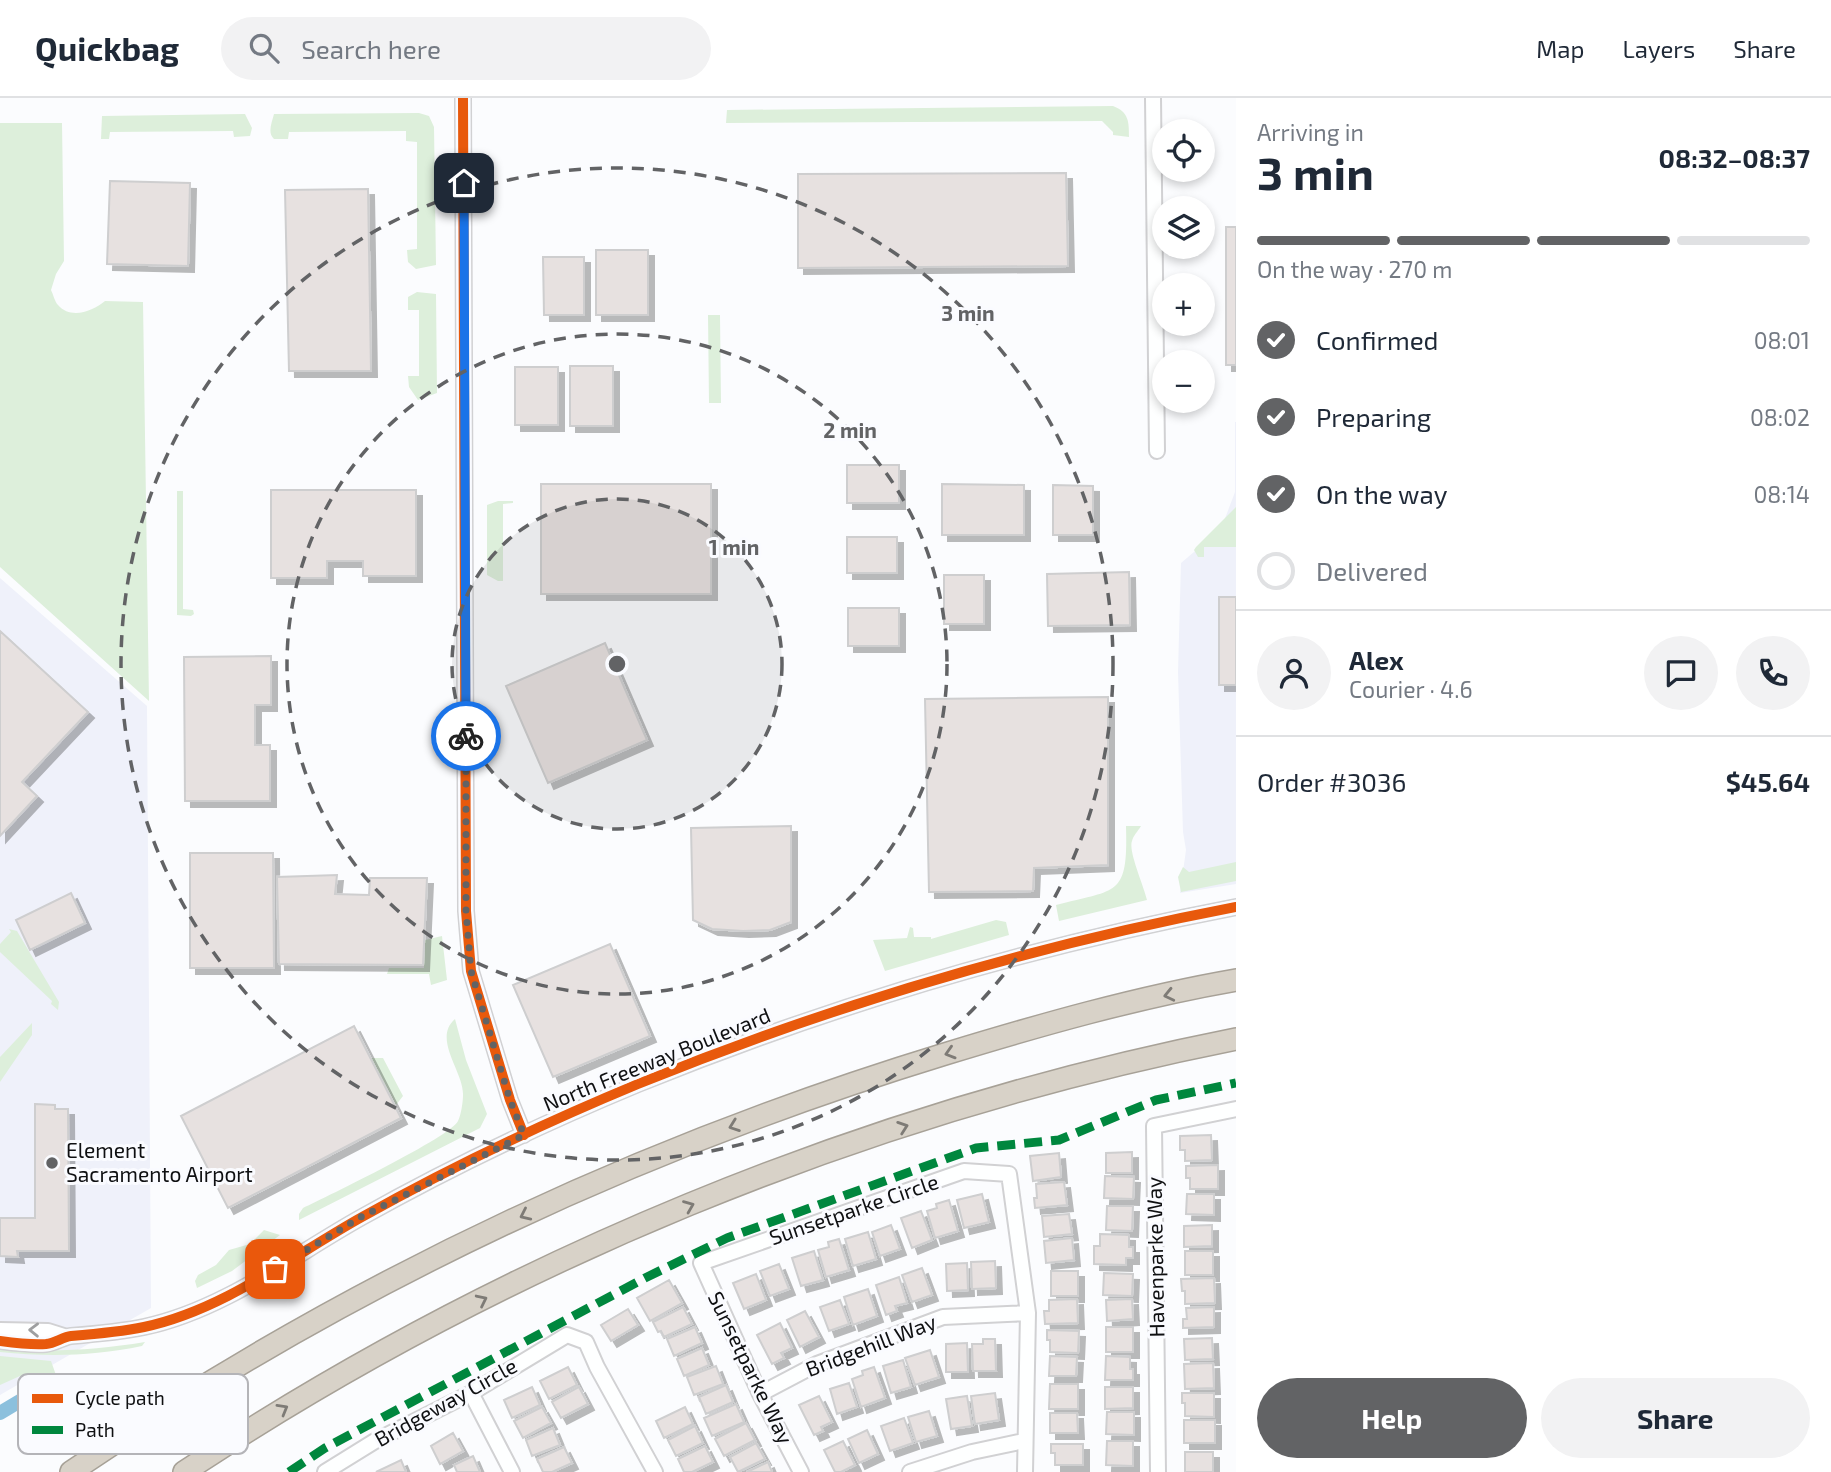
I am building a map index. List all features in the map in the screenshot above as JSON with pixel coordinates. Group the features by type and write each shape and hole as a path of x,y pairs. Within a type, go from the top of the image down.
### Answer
{"highway":[{"path":"225,1374 317,1319 468,1241 665,1152 846,1084 1030,1028 1236,980"},
{"path":"248,1430 421,1330 623,1233 781,1168 968,1105 1159,1054 1236,1038"},
{"path":"71,1472 98,1454"},
{"path":"184,1472 211,1454"}],"street":[{"path":"463,98 466,911 471,971 510,1100 524,1135"},
{"path":"1153,98 1157,451"},
{"name":"North Freeway Boulevard","path":"0,1341 50,1344 67,1337 110,1334 146,1327 208,1305 254,1281 361,1217 589,1104 738,1046 915,987 1034,953 1236,907"},
{"name":"Havenparke Way","path":"1158,1472 1154,1126 1236,1109"},
{"name":"Sunsetparke Circle","path":"701,1263 964,1171 1009,1174 1028,1313"},
{"name":"Sunsetparke Way","path":"701,1263 761,1394 801,1472"},
{"path":"1025,1472 1028,1313"},
{"name":"Bridgehill Way","path":"761,1394 817,1364 943,1317 1028,1313"},
{"name":"North Freeway Boulevard","path":"0,1330 48,1331 67,1337"},
{"name":"Bridgeway Circle","path":"325,1472 374,1441 471,1393 567,1335 586,1342 654,1472"},
{"path":"471,1393 512,1472"},
{"path":"910,1472 972,1452 1024,1441"}],"shaded area":[{"path":"1235,422 1236,884 1180,893 1186,850 1183,832 1178,672 1181,563 1221,529 1235,492"},
{"path":"0,578 147,706 151,1308 36,1374 18,1374 18,1385 0,1395"}],"green space":[{"path":"1113,106 1127,118 1129,137 1113,135 1102,121 726,123 727,110"},
{"path":"419,113 429,116 434,127 436,265 416,269 408,262 407,250 417,249 417,142 406,141 406,131 289,132 288,139 274,139 270,131 274,114"},
{"path":"245,114 252,128 250,136 234,137 233,131 110,132 109,139 101,139 102,116"},
{"path":"0,123 62,123 64,261 51,290 57,304 63,310 75,313 88,311 105,301 143,302 149,701 0,567"},
{"path":"417,292 436,294 437,393 418,400 409,387 408,376 419,376 419,310 408,310 408,297"},
{"path":"708,315 720,315 721,403 709,403"},
{"path":"177,491 183,491 183,609 193,610 194,614 191,616 177,615"},
{"path":"498,501 513,501 503,504 503,581 487,575 487,505"},
{"path":"1236,507 1236,547 1204,547 1204,557 1198,557 1194,550 1196,547"},
{"path":"1126,826 1141,826 1133,837 1131,846 1147,900 1059,921 1056,905 1106,892 1121,878 1125,866"},
{"path":"1236,862 1236,881 1181,892 1178,877 1183,867 1189,872"},
{"path":"996,920 1006,922 1009,935 885,971 873,940 907,938 910,927 913,928 914,937 931,939"},
{"path":"9,929 17,931 59,1002 58,1010 51,1004 52,1001 0,952 0,944 11,932"},
{"path":"442,936 447,980 431,985 429,974 387,974 389,968 424,968 425,940"},
{"path":"455,1019 466,1060 487,1114 480,1128 299,1220 303,1208 412,1152 451,1129 458,1121 463,1101 462,1086 447,1036"},
{"path":"32,1023 32,1035 0,1082 0,1057"},
{"path":"371,1058 383,1058 403,1096 396,1105"},
{"path":"264,1230 280,1235 232,1271 197,1288 195,1281 198,1275 216,1265 229,1250 250,1244"},
{"path":"145,1342 142,1346 89,1354 36,1355 0,1352 0,1348 72,1350"},
{"path":"0,1356 51,1361 56,1374 18,1374 18,1377 0,1385"}],"building":[{"path":"1066,173 1068,266 798,268 798,174"},
{"path":"110,181 190,183 188,266 107,264"},
{"path":"368,189 371,371 289,371 285,190"},
{"path":"1226,227 1236,227 1236,365 1226,365"},
{"path":"596,250 648,250 648,315 596,315"},
{"path":"543,257 584,257 584,315 544,315"},
{"path":"570,366 613,366 613,426 570,426"},
{"path":"515,367 558,367 558,425 515,425"},
{"path":"847,465 899,465 899,503 847,503"},
{"path":"541,484 711,484 711,594 541,594"},
{"path":"942,484 1024,485 1024,535 942,535"},
{"path":"1053,485 1093,486 1093,535 1053,535"},
{"path":"271,490 416,490 416,576 363,576 363,561 327,561 327,578 271,578"},
{"path":"847,537 897,537 897,573 847,573"},
{"path":"1129,572 1130,625 1048,626 1047,574"},
{"path":"944,575 984,575 984,624 944,624"},
{"path":"1219,597 1236,597 1236,685 1219,685"},
{"path":"848,608 899,608 899,646 848,646"},
{"path":"0,631 88,712 22,782 37,796 0,836"},
{"path":"605,643 647,740 548,783 506,686"},
{"path":"271,656 271,705 255,705 255,745 270,745 270,801 185,801 184,657"},
{"path":"1108,697 1108,865 1034,868 1033,891 929,892 925,699"},
{"path":"791,826 791,922 770,930 743,931 712,929 693,920 691,828"},
{"path":"190,853 273,853 274,968 190,968"},
{"path":"337,875 335,894 369,895 370,878 427,878 423,965 279,964 277,877"},
{"path":"71,893 85,923 30,950 16,920"},
{"path":"610,944 650,1036 553,1077 513,985"},
{"path":"354,1026 401,1118 228,1208 181,1116"},
{"name":"Element Sacramento Airport","path":"35,1104 68,1109 69,1251 17,1251 18,1257 0,1256 0,1218 35,1218"},
{"path":"1211,1135 1212,1160 1185,1161 1185,1150 1180,1150 1180,1136"},
{"path":"1132,1152 1132,1173 1106,1173 1106,1153"},
{"path":"1059,1153 1061,1177 1033,1181 1030,1156"},
{"path":"1218,1165 1218,1189 1190,1189 1186,1166"},
{"path":"1105,1176 1134,1177 1133,1199 1104,1198"},
{"path":"1064,1182 1067,1205 1035,1208 1036,1184"},
{"path":"982,1194 989,1222 964,1228 957,1200"},
{"path":"1187,1194 1214,1194 1214,1215 1186,1214"},
{"path":"949,1200 958,1231 935,1238 927,1211 937,1208 936,1204"},
{"path":"1107,1206 1133,1206 1132,1231 1106,1230"},
{"path":"921,1211 932,1240 912,1248 901,1218"},
{"path":"1069,1214 1072,1234 1044,1237 1042,1216"},
{"path":"891,1225 900,1249 880,1256 872,1232"},
{"path":"1212,1225 1212,1246 1184,1247 1184,1226"},
{"path":"868,1232 876,1259 853,1266 845,1239"},
{"path":"1100,1234 1129,1235 1133,1258 1126,1258 1126,1265 1094,1264 1094,1246 1100,1246"},
{"path":"1072,1238 1074,1260 1046,1263 1044,1241"},
{"path":"839,1239 849,1270 826,1277 818,1250 829,1247 828,1242"},
{"path":"814,1251 823,1280 801,1286 792,1258"},
{"path":"1185,1251 1213,1251 1213,1275 1185,1275"},
{"path":"995,1261 996,1288 972,1289 971,1262"},
{"path":"967,1263 968,1290 947,1291 946,1264"},
{"path":"779,1264 789,1289 770,1296 760,1271"},
{"path":"922,1268 932,1295 912,1302 902,1275"},
{"path":"1051,1271 1078,1271 1078,1296 1051,1296"},
{"path":"1104,1273 1133,1274 1132,1296 1103,1295"},
{"path":"756,1274 766,1300 744,1309 733,1283"},
{"path":"899,1277 907,1303 895,1306 897,1311 886,1315 876,1285"},
{"path":"1214,1278 1215,1303 1185,1304 1181,1279"},
{"path":"669,1280 682,1303 650,1321 637,1298"},
{"path":"868,1289 877,1316 853,1325 844,1297"},
{"path":"1077,1299 1078,1323 1045,1324 1044,1311 1049,1311 1049,1300"},
{"path":"1132,1299 1133,1319 1107,1321 1106,1300"},
{"path":"840,1300 849,1324 829,1331 820,1307"},
{"path":"683,1307 692,1324 664,1337 653,1322"},
{"path":"1214,1307 1214,1327 1183,1328 1183,1319 1187,1319 1186,1308"},
{"path":"628,1309 638,1325 611,1341 601,1325"},
{"path":"805,1311 819,1337 800,1347 787,1320"},
{"path":"780,1323 792,1348 781,1353 784,1358 772,1364 757,1335"},
{"path":"695,1327 702,1343 674,1356 667,1339"},
{"path":"1106,1327 1133,1327 1133,1352 1106,1352"},
{"path":"1047,1330 1079,1331 1078,1353 1050,1352"},
{"path":"1212,1338 1213,1359 1185,1360 1184,1339"},
{"path":"983,1339 995,1339 996,1371 973,1371 972,1344 983,1344"},
{"path":"967,1343 968,1372 946,1372 946,1344"},
{"path":"702,1348 709,1365 684,1376 677,1359"},
{"path":"930,1350 939,1377 915,1385 905,1358"},
{"path":"1050,1356 1077,1357 1076,1376 1049,1376"},
{"path":"1106,1356 1130,1357 1133,1380 1105,1380"},
{"path":"903,1360 911,1387 891,1393 883,1366"},
{"path":"1213,1363 1214,1388 1185,1389 1184,1364"},
{"path":"716,1366 723,1384 694,1395 687,1377"},
{"path":"568,1367 577,1385 549,1399 540,1381"},
{"path":"874,1367 885,1398 861,1407 852,1379 863,1375 862,1371"},
{"path":"849,1383 857,1407 837,1414 830,1389"},
{"path":"1050,1384 1078,1384 1078,1409 1049,1409"},
{"path":"726,1385 733,1402 706,1414 699,1397"},
{"path":"532,1387 540,1405 512,1418 504,1400"},
{"path":"579,1387 588,1404 561,1418 552,1402"},
{"path":"1105,1387 1133,1387 1133,1408 1105,1409"},
{"path":"995,1393 999,1420 975,1424 971,1396"},
{"path":"1182,1393 1214,1393 1214,1417 1185,1416"},
{"path":"819,1396 832,1422 821,1427 823,1431 814,1435 799,1405"},
{"path":"967,1396 972,1426 951,1429 946,1399"},
{"path":"736,1404 744,1422 712,1436 704,1418"},
{"path":"542,1407 551,1423 523,1438 514,1421"},
{"path":"685,1407 693,1424 664,1438 656,1421"},
{"path":"929,1411 937,1436 916,1442 908,1417"},
{"path":"1107,1412 1134,1412 1134,1435 1106,1434"},
{"path":"1050,1413 1077,1413 1078,1433 1050,1433"},
{"path":"904,1418 913,1443 890,1451 881,1426"},
{"path":"1184,1420 1215,1420 1215,1443 1184,1443"},
{"path":"746,1423 755,1440 724,1456 715,1439"},
{"path":"695,1426 703,1443 676,1456 668,1440"},
{"path":"553,1428 560,1445 532,1456 526,1440"},
{"path":"867,1430 878,1454 859,1463 848,1439"},
{"path":"453,1433 463,1451 440,1464 431,1446"},
{"path":"843,1441 855,1465 835,1472 824,1450"},
{"path":"1107,1441 1133,1441 1133,1466 1106,1465"},
{"path":"756,1443 765,1459 738,1472 730,1457"},
{"path":"1051,1444 1083,1444 1083,1465 1055,1465 1055,1453 1051,1453"},
{"path":"705,1446 713,1462 692,1472 684,1472 678,1459"},
{"path":"564,1447 572,1463 552,1472 543,1472 537,1459"},
{"path":"1185,1452 1213,1452 1213,1472 1185,1472"},
{"path":"473,1456 480,1472 457,1472 454,1465"},
{"path":"401,1460 406,1472 376,1472"},
{"path":"768,1462 772,1472 747,1472"}],"waterway":[{"path":"0,1413 18,1402"}],"marked path":[{"path":"289,1472 325,1448 645,1278 727,1238 976,1148 1059,1140 1156,1100 1236,1083"}],"cycle path":[{"path":"463,98 466,911 471,971 510,1100 524,1135"},
{"path":"0,1341 46,1344 71,1336 135,1329 173,1319 230,1295 362,1217 464,1163 603,1099 710,1056 932,981 1084,940 1236,907"}],"way so far":[{"path":"275,1269 361,1217 524,1135 510,1100 471,971 466,911 466,736"}],"place":[{"name":"Element Sacramento Airport","path":"52,1163"}],"route":[{"path":"464,183 466,736"}]}
